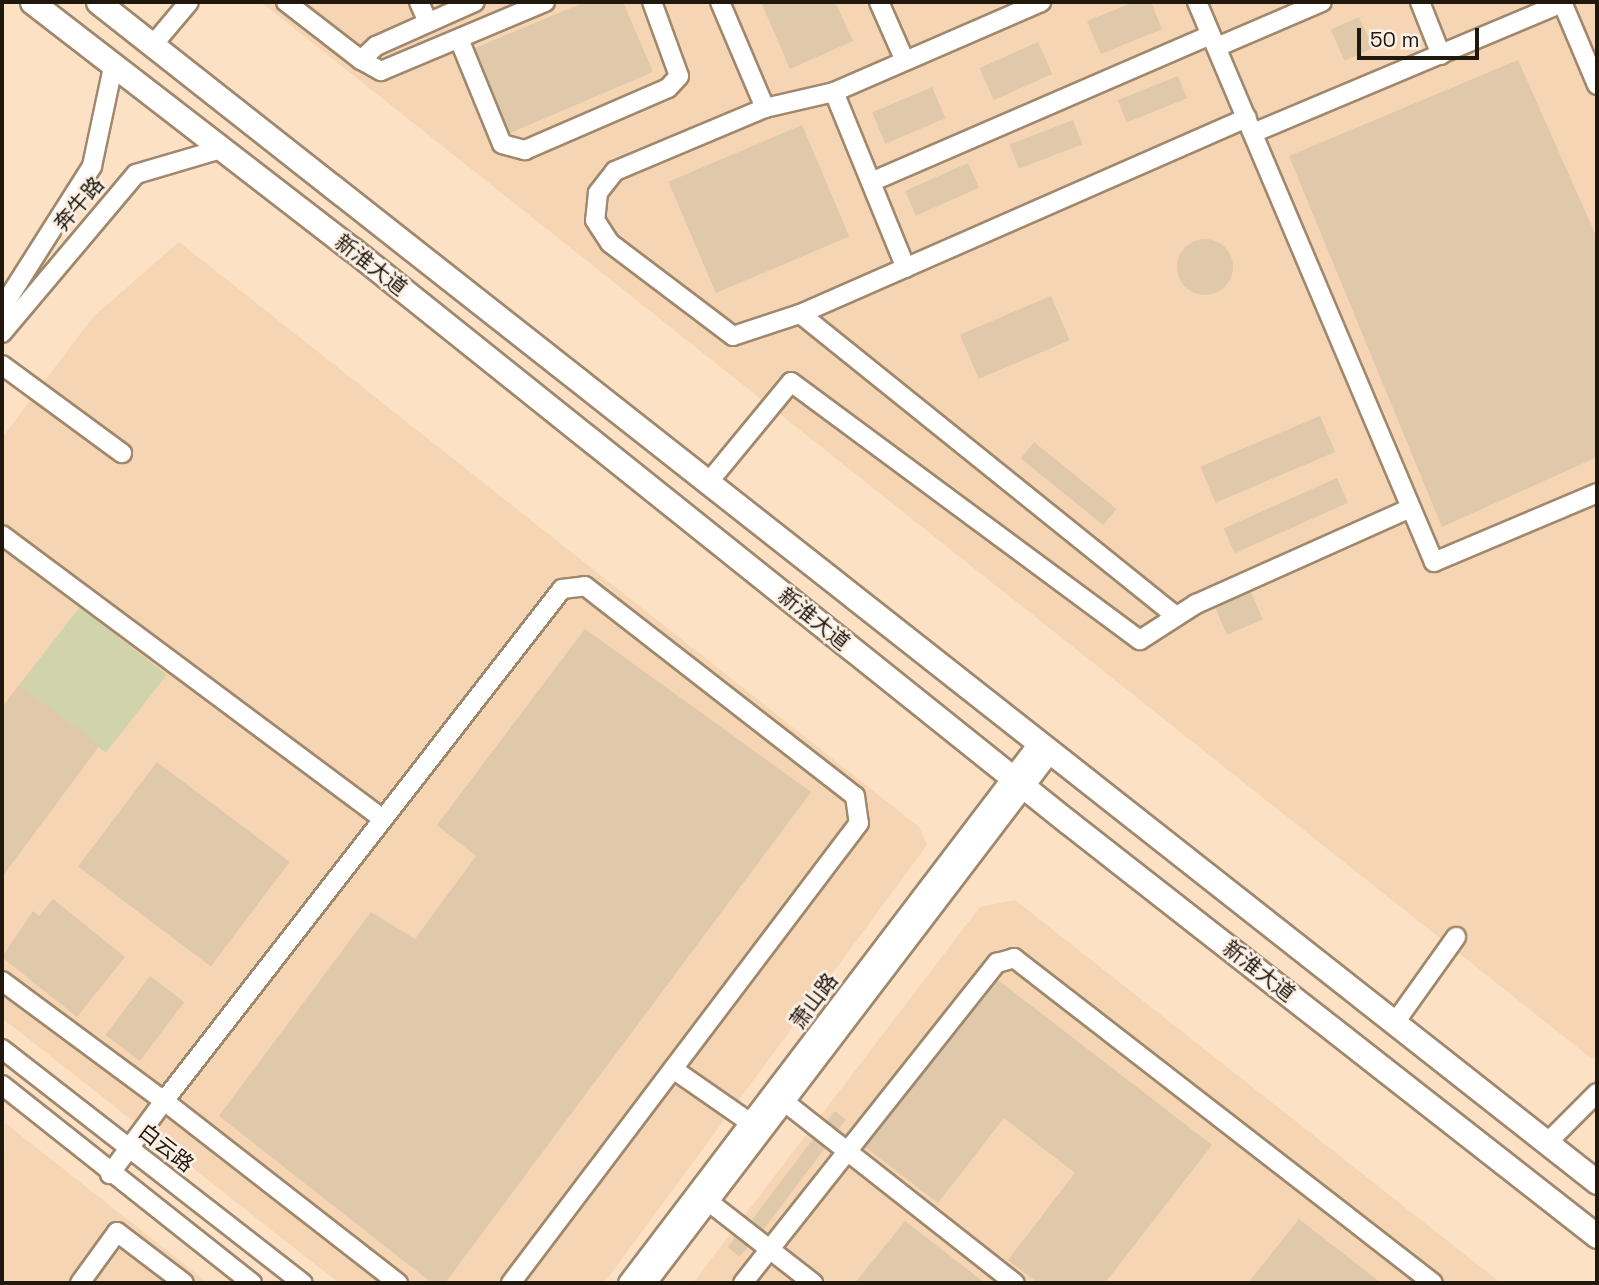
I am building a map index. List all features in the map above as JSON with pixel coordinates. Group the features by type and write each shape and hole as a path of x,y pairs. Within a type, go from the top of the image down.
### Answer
{"main road":[{"name":"新淮大道","path":"32,2 1597,1236"},
{"name":"新淮大道","path":"97,2 1043,750 1597,1182"}],"street":[{"path":"152,46 189,2"},
{"path":"286,2 361,60 381,71 545,2"},
{"path":"419,2 428,22"},
{"path":"361,60 376,46 475,2"},
{"path":"459,39 502,144 526,150 668,88 679,75 652,2"},
{"path":"720,2 765,108"},
{"path":"879,2 905,61"},
{"path":"1041,2 834,93 765,108 615,171 598,193 595,220 610,243 733,336 800,314 1250,126 1441,55 1563,3 1597,85"},
{"path":"1198,2 1434,562 1597,494"},
{"path":"871,182 1214,41 1322,2"},
{"path":"1420,2 1441,55"},
{"name":"奔牛路","path":"2,308 87,177 113,67"},
{"path":"834,93 906,268"},
{"name":"奔牛路","path":"2,333 136,174 221,149"},
{"path":"800,314 1176,616"},
{"path":"2,365 122,453"},
{"path":"707,484 791,382 1140,640 1176,616 1411,508"},
{"path":"2,535 383,819"},
{"path":"110,1174 163,1101 562,589 585,586 855,796 859,823 511,1283"},
{"name":"萧山路","path":"628,1283 757,1128 1043,750"},
{"name":"萧山路","path":"647,1283 709,1202 757,1128 786,1103 1018,782"},
{"path":"1394,1024 1456,937"},
{"path":"743,1283 997,963 1014,958 1433,1283"},
{"path":"2,981 163,1101 398,1283"},
{"name":"白云路","path":"2,1049 303,1283"},
{"path":"673,1069 757,1128"},
{"path":"2,1085 110,1174 252,1283"},
{"path":"1547,1143 1597,1093"},
{"path":"786,1103 1015,1283"},
{"path":"709,1202 813,1283"},
{"path":"80,1283 117,1232 184,1283"}],"shaded area":[{"path":"261,2 1597,2 1597,1057 1592,1059"},
{"path":"179,242 919,827 927,845 604,1283 339,1283 2,1018 2,438 93,317"},
{"path":"1015,900 1501,1283 693,1283 980,907"},
{"path":"5,1123 208,1283 2,1283"}],"green space":[{"path":"80,607 167,675 106,753 19,685"}],"building":[{"path":"585,2 623,2 653,72 510,133 475,48"},
{"path":"761,2 835,2 853,41 790,69"},
{"path":"1134,2 1151,2 1162,29 1101,54 1087,21"},
{"path":"1359,17 1373,48 1345,61 1331,30"},
{"path":"1038,42 1052,74 994,100 980,68"},
{"path":"1518,60 1597,238 1597,457 1442,527 1289,156"},
{"path":"1178,76 1187,98 1127,123 1118,100"},
{"path":"932,87 945,118 885,144 872,112"},
{"path":"1073,120 1082,144 1019,169 1010,144"},
{"path":"802,125 849,236 716,293 669,182"},
{"path":"968,163 979,188 916,216 905,191"},
{"path":"1200,239 1210,239 1225,247 1231,256 1231,278 1225,287 1210,295 1200,295 1182,283 1177,272 1177,262 1189,244"},
{"path":"1051,296 1070,340 979,379 960,335"},
{"path":"1320,416 1335,452 1216,503 1200,467"},
{"path":"1034,442 1116,509 1103,525 1021,458"},
{"path":"1337,478 1348,503 1235,553 1224,528"},
{"path":"1251,592 1263,620 1227,635 1215,607"},
{"path":"585,629 811,792 445,1283 432,1283 219,1116 371,912 415,939 476,856 437,825"},
{"path":"19,685 100,745 2,877 2,707"},
{"path":"157,762 290,862 211,967 78,867"},
{"path":"53,899 125,957 77,1017 2,957 33,911 39,916"},
{"path":"150,976 184,1002 140,1061 105,1035"},
{"path":"998,980 1212,1145 1105,1283 1038,1283 1008,1260 1075,1173 1004,1118 938,1203 865,1147"},
{"path":"835,1111 846,1120 838,1129 827,1120"},
{"path":"813,1139 825,1148 764,1229 752,1220"},
{"path":"1299,1219 1381,1283 1248,1283"},
{"path":"905,1221 985,1283 855,1283"},
{"path":"735,1237 748,1247 739,1257 728,1247"}]}
